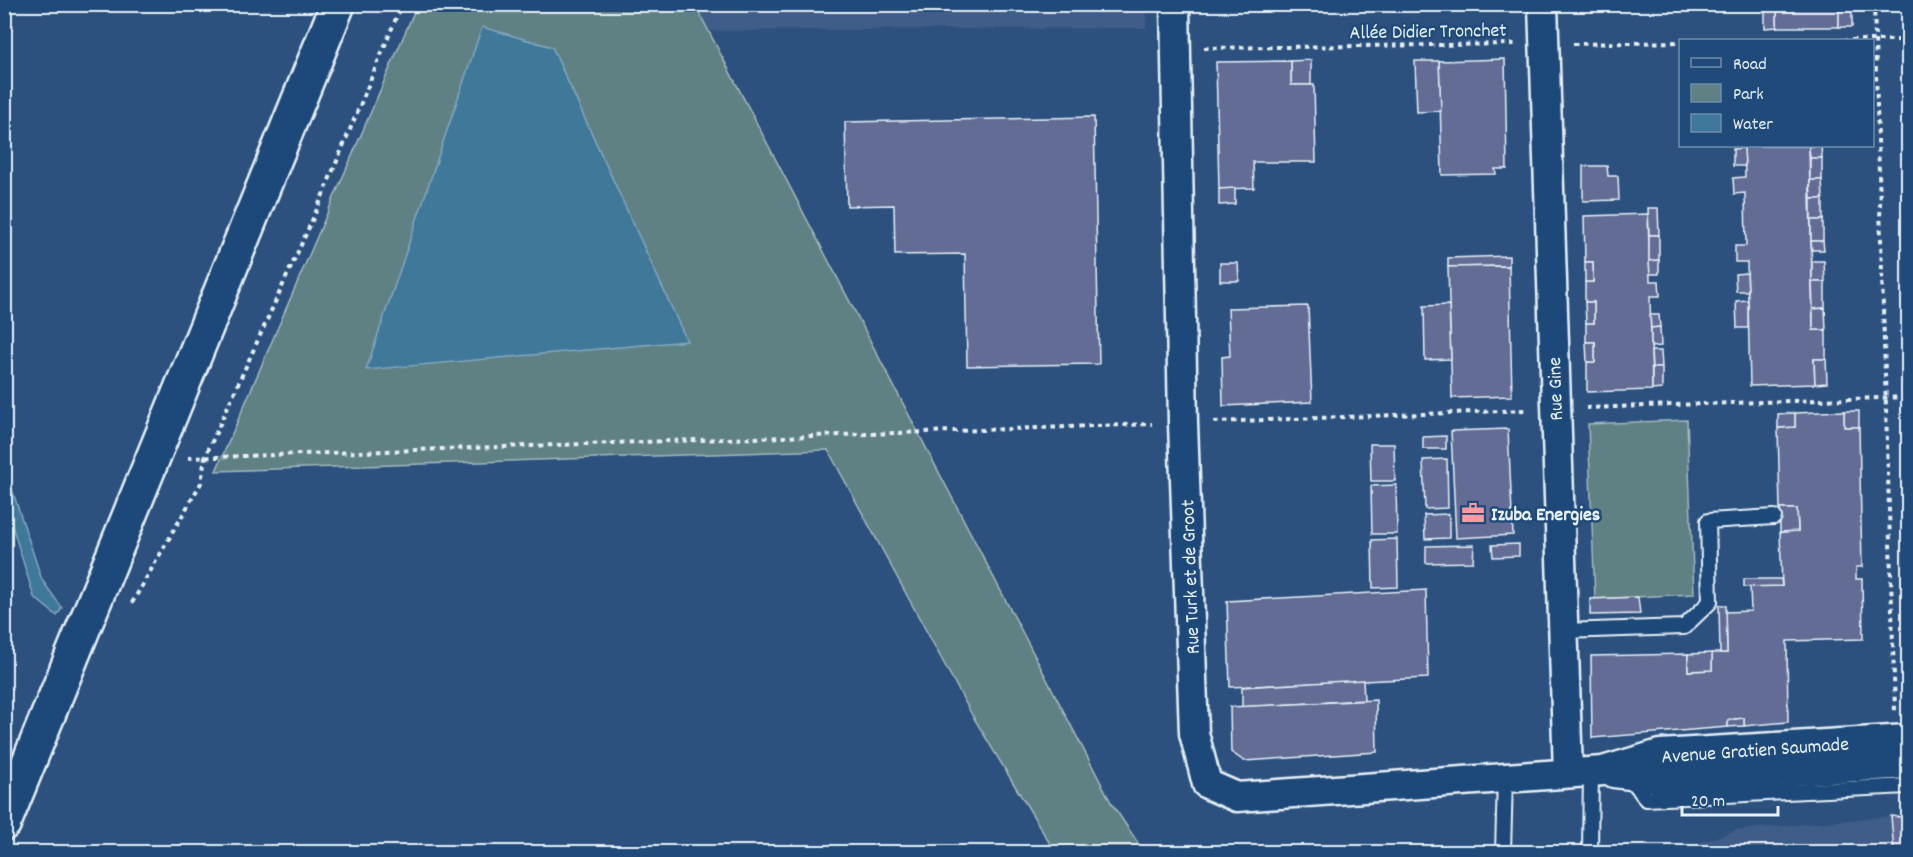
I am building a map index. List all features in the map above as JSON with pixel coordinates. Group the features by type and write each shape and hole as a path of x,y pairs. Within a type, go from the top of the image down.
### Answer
{"street":[{"path":"4,823 338,4"},
{"name":"Rue Turk et de Groot","path":"1175,4 1183,423 1194,733 1207,784 1237,797 1505,777 1598,773"},
{"name":"Rue Gine","path":"1543,4 1562,631 1598,773"},
{"name":"Avenue Gratien Saumade","path":"1598,773 1660,754 1904,748"}],"lane":[{"path":"1562,631 1684,627 1710,602 1708,521 1774,517"},
{"path":"1590,852 1598,773 1646,799 1908,786"},
{"path":"1503,852 1505,777"}],"path":[{"path":"128,612 201,483 205,458 315,214 402,4"},
{"path":"1874,4 1904,748"},
{"path":"1875,40 1908,40"},
{"name":"Allée Didier Tronchet","path":"1175,48 1679,42"},
{"path":"152,459 1183,423"}],"shaded area":[{"path":"695,5 1146,5 1146,28 708,31"},
{"path":"1891,816 1908,818 1908,852 1673,852 1737,830"}],"green space":[{"path":"417,5 695,5 1112,804 1144,852 1055,852 972,715 828,450 216,471"},
{"path":"1687,420 1694,594 1595,599 1588,424"}],"water":[{"path":"482,27 552,47 687,341 366,370"},
{"path":"4,465 42,580 62,608 57,616 34,597 5,503"}],"building":[{"path":"1765,4 1839,4 1839,27 1777,27 1777,5"},
{"path":"1839,4 1852,4 1852,27 1839,27"},
{"path":"1765,5 1777,5 1777,27 1765,28"},
{"path":"1505,59 1507,169 1495,169 1496,174 1442,175 1439,61"},
{"path":"1311,60 1311,85 1291,85 1291,61"},
{"path":"1291,61 1291,85 1314,85 1316,162 1253,162 1254,188 1219,189 1216,62"},
{"path":"1415,61 1439,61 1441,111 1417,112"},
{"path":"1094,117 1099,364 967,366 965,254 895,255 894,205 847,206 845,122"},
{"path":"1744,147 1809,147 1813,330 1826,330 1826,359 1814,359 1815,384 1750,386 1747,262 1735,262 1735,246 1746,246 1745,193 1734,194 1733,178 1745,177"},
{"path":"1809,147 1821,147 1822,158 1810,158"},
{"path":"1744,148 1745,166 1733,166 1733,149"},
{"path":"1810,158 1822,158 1822,180 1810,180"},
{"path":"1583,166 1607,166 1608,176 1618,176 1619,200 1583,201"},
{"path":"1810,180 1822,180 1823,199 1811,199"},
{"path":"1235,188 1235,204 1219,205 1219,189"},
{"path":"1811,199 1823,199 1823,220 1811,220"},
{"path":"1648,208 1658,208 1659,235 1649,235"},
{"path":"1648,214 1650,281 1659,281 1660,296 1650,296 1652,390 1587,392 1587,362 1595,362 1595,342 1586,342 1586,323 1594,323 1594,302 1585,302 1585,282 1593,282 1593,262 1585,262 1584,216"},
{"path":"1811,220 1823,220 1823,241 1811,241"},
{"path":"1649,235 1659,235 1659,260 1649,261"},
{"path":"1811,241 1823,241 1824,250 1812,250"},
{"path":"1509,256 1509,266 1448,267 1448,258"},
{"path":"1659,260 1659,274 1650,274 1649,261"},
{"path":"1812,261 1824,261 1825,282 1812,282"},
{"path":"1585,262 1593,262 1593,282 1585,282"},
{"path":"1220,263 1238,263 1239,281 1220,281"},
{"path":"1509,266 1512,396 1452,398 1448,267"},
{"path":"1747,273 1748,291 1736,291 1735,274"},
{"path":"1812,282 1825,282 1825,308 1813,309"},
{"path":"1748,300 1748,328 1737,328 1736,301"},
{"path":"1585,302 1594,302 1594,323 1586,323"},
{"path":"1449,305 1451,359 1425,360 1424,306"},
{"path":"1308,306 1312,402 1223,406 1222,357 1230,356 1228,308"},
{"path":"1825,308 1826,330 1813,330 1813,309"},
{"path":"1650,315 1659,315 1660,327 1651,328"},
{"path":"1660,327 1661,346 1651,347 1651,328"},
{"path":"1586,342 1595,342 1595,362 1587,362"},
{"path":"1651,351 1661,351 1662,368 1652,368"},
{"path":"1814,359 1826,359 1827,383 1815,384"},
{"path":"1652,368 1662,368 1662,389 1652,390"},
{"path":"1844,411 1859,411 1859,427 1844,427"},
{"path":"1844,411 1844,427 1859,427 1862,567 1856,567 1856,579 1862,579 1863,639 1787,641 1788,722 1744,726 1744,718 1728,720 1728,727 1592,738 1591,656 1688,654 1688,671 1712,670 1712,653 1727,653 1726,612 1751,611 1750,586 1782,586 1780,532 1798,531 1797,509 1780,509 1778,428 1795,427 1795,413"},
{"path":"1795,413 1795,427 1778,428 1778,414"},
{"path":"1508,429 1513,535 1456,538 1451,431"},
{"path":"1446,436 1446,449 1423,449 1423,437"},
{"path":"1370,444 1394,444 1395,481 1371,481"},
{"path":"1447,459 1448,508 1425,509 1423,460"},
{"path":"1396,485 1397,534 1372,534 1371,486"},
{"path":"1780,509 1797,509 1798,531 1780,532"},
{"path":"1449,514 1449,538 1425,539 1424,515"},
{"path":"1397,539 1398,587 1373,588 1372,540"},
{"path":"1519,544 1519,556 1493,557 1492,545"},
{"path":"1474,545 1473,562 1426,563 1426,546"},
{"path":"1744,579 1781,579 1782,586 1744,587"},
{"path":"1426,590 1428,678 1230,687 1227,601"},
{"path":"1638,597 1640,614 1590,615 1590,599"},
{"path":"1719,605 1726,605 1727,653 1720,653"},
{"path":"1712,653 1712,670 1688,671 1688,654"},
{"path":"1363,680 1364,700 1242,707 1242,687"},
{"path":"1376,700 1377,752 1244,761 1231,752 1230,707"},
{"path":"1744,718 1744,726 1728,727 1728,720"},
{"path":"1891,816 1908,818 1908,852 1894,852"}],"place":[{"name":"Izuba Energies","path":"1473,513"}]}
